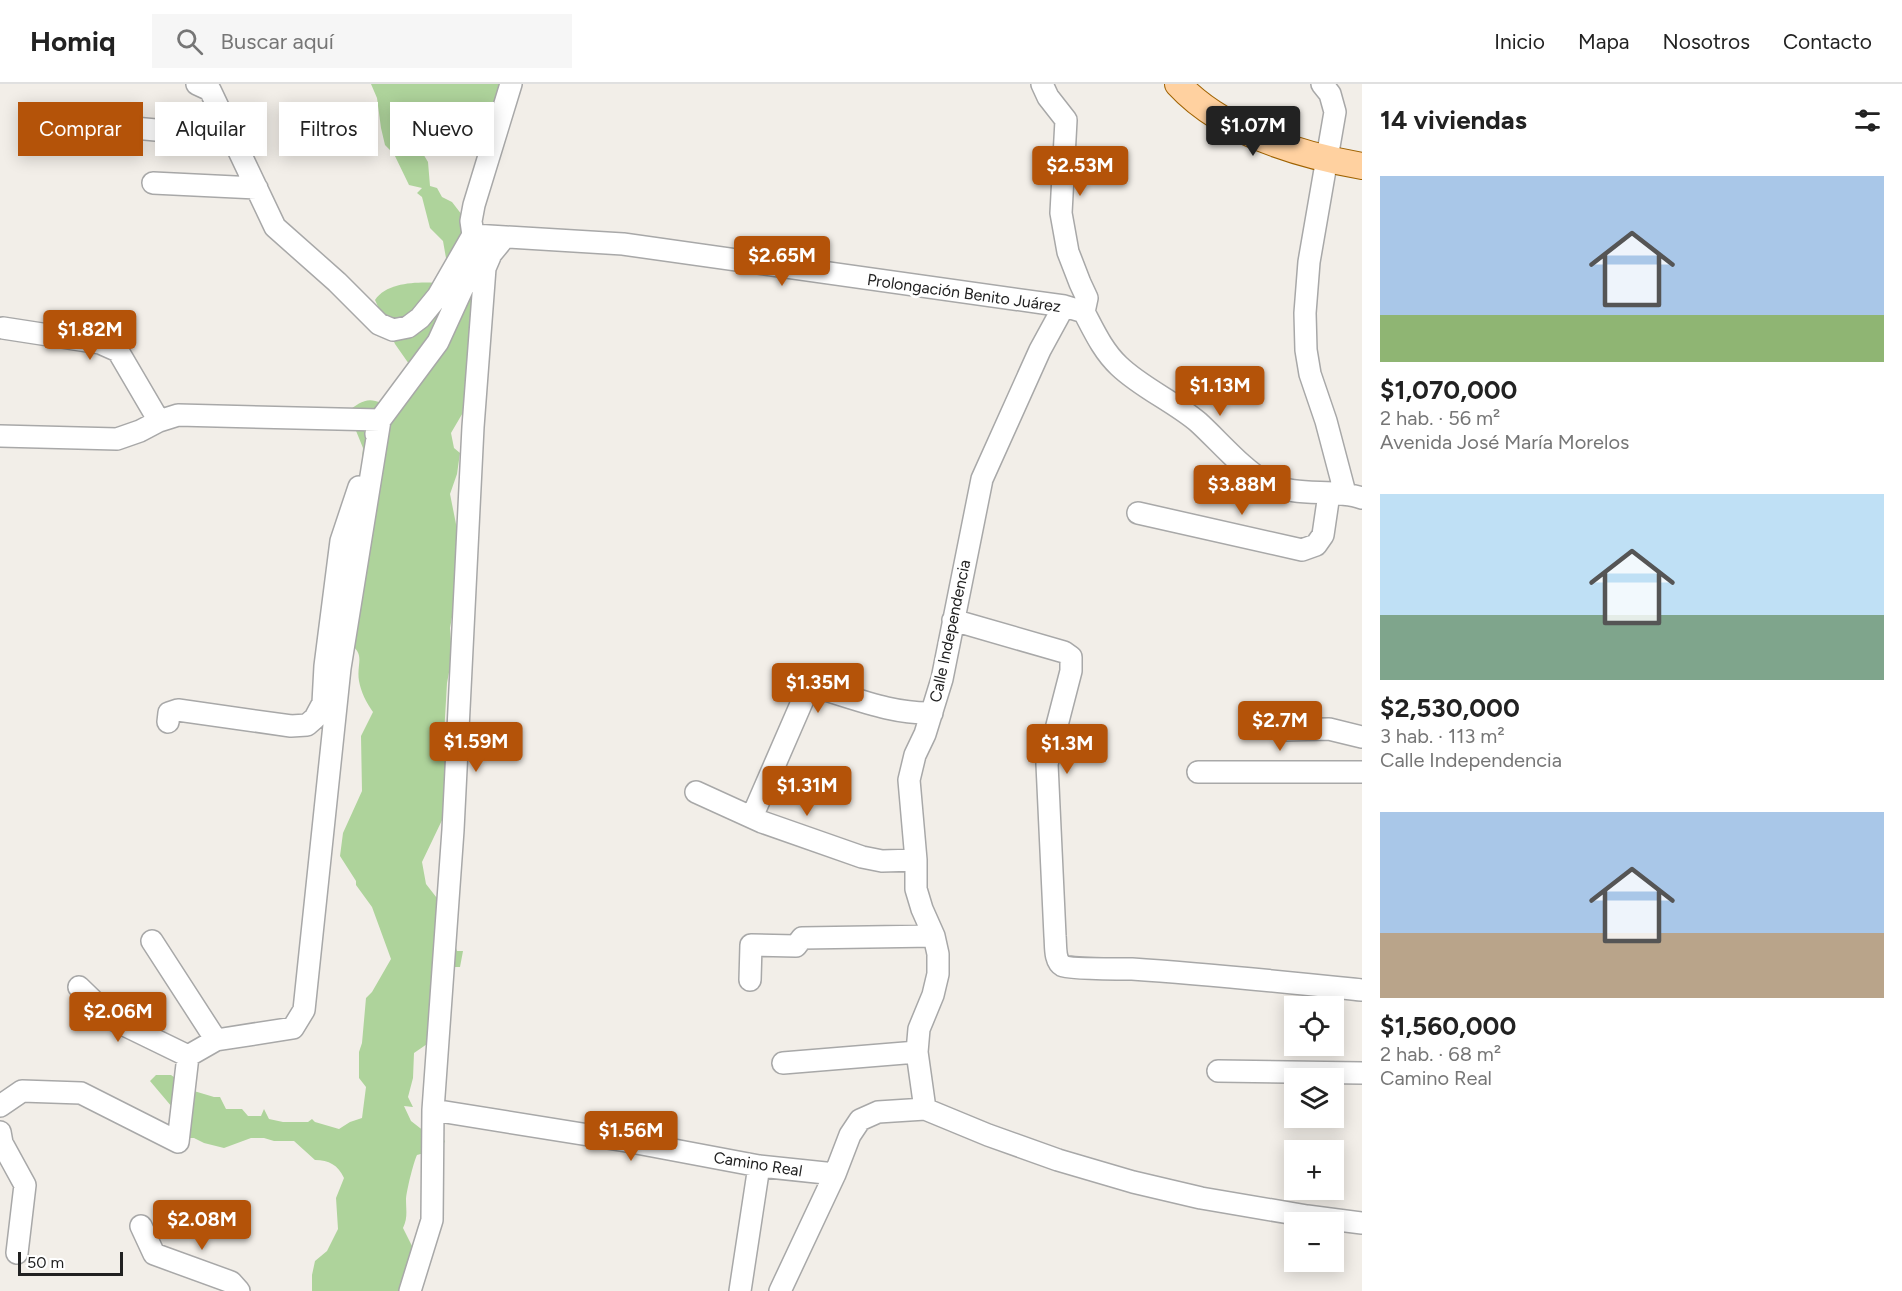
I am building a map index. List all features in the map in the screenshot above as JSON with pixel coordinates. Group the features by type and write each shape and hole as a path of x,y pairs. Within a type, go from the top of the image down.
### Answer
{"main road":[{"path":"1178,84 1221,119 1262,138 1327,160 1362,166"}],"street":[{"path":"197,84 210,90 216,102"},
{"path":"410,1291 432,1220 433,1110 453,830 472,427 484,268 491,254 488,236 471,221 511,84"},
{"path":"1042,84 1048,97 1066,120 1061,198 1062,221 1074,269 1087,297 1084,312 1107,352 1120,367 1196,421 1267,483 1286,490 1346,495"},
{"path":"1138,513 1302,550 1316,545 1346,495 1326,421 1310,374 1306,350 1305,313 1309,262 1335,112 1330,94 1322,84"},
{"path":"242,156 275,227 337,282 379,324 393,330 408,327 420,318 488,236"},
{"path":"153,183 257,188"},
{"path":"168,722 169,713 178,710 291,726 307,725 315,718 323,703 325,666 341,541 380,420 438,342 488,236"},
{"name":"Prolongación Benito Juárez","path":"488,236 622,244 1064,306 1084,312"},
{"name":"Calle Independencia","path":"925,1108 917,1052 919,1029 933,995 938,974 938,954 934,936 921,909 915,889 916,860 909,780 915,755 932,713 942,679 982,479 1040,350 1064,306"},
{"path":"3,328 100,343 118,351 159,421"},
{"path":"0,436 117,439 178,415 380,420"},
{"path":"188,1056 216,1040 293,1028 304,1010 340,668 380,420"},
{"path":"953,620 1064,652 1071,657 1071,671 1047,764 1055,936 1058,959 1065,968 1096,967 1171,972 1362,990"},
{"path":"752,818 806,695 812,689 822,688 892,710 932,713"},
{"path":"1284,730 1329,729 1362,737"},
{"path":"1198,772 1362,772"},
{"path":"696,792 752,818 862,857 882,861 916,860"},
{"path":"750,980 751,945 796,946 802,938 934,936"},
{"path":"152,940 216,1040"},
{"path":"79,987 112,1019 188,1056"},
{"path":"783,1063 917,1052"},
{"path":"0,1106 22,1090 81,1093 178,1142 188,1056"},
{"path":"1218,1071 1362,1073"},
{"path":"780,1291 835,1174 850,1135 860,1120 878,1112 925,1108 948,1120 998,1139 1133,1182 1201,1198 1362,1223"},
{"name":"Camino Real","path":"433,1110 626,1141 759,1166 835,1174"},
{"path":"0,1132 2,1143 25,1185 17,1253"},
{"path":"740,1291 759,1166"},
{"path":"141,1226 154,1254 231,1282 239,1291"}],"green space":[{"path":"371,84 521,84 501,99 493,102 390,102 390,150 385,145 377,98"},
{"path":"395,156 424,156 428,162 430,186 437,188 442,197 452,202 462,215 480,226 492,226 491,234 496,259 475,392 451,433 454,448 460,453 457,474 450,494 458,534 455,601 450,628 452,657 447,683 444,735 448,771 444,816 422,862 426,884 440,902 457,951 463,951 460,967 448,967 429,999 437,1034 414,1053 413,1078 408,1097 413,1107 404,1106 411,1121 429,1135 438,1134 445,1141 442,1148 417,1155 412,1170 403,1228 415,1252 407,1284 399,1291 312,1291 315,1261 327,1251 338,1229 336,1198 344,1178 339,1170 329,1162 315,1160 294,1141 251,1138 224,1148 194,1138 183,1138 172,1107 150,1081 156,1075 171,1075 194,1091 220,1097 226,1109 242,1109 248,1116 261,1116 264,1109 269,1119 283,1122 308,1122 312,1119 339,1129 362,1118 366,1087 359,1078 359,1052 362,1043 366,998 372,992 391,959 372,907 356,885 356,881 340,856 343,833 362,791 361,736 373,712 360,685 359,655 347,643 363,448 348,411 367,400 381,403 409,364 395,344 375,300 388,289 396,286 441,283 449,275 443,241 430,228 422,197 417,193 422,188 409,185"}]}
